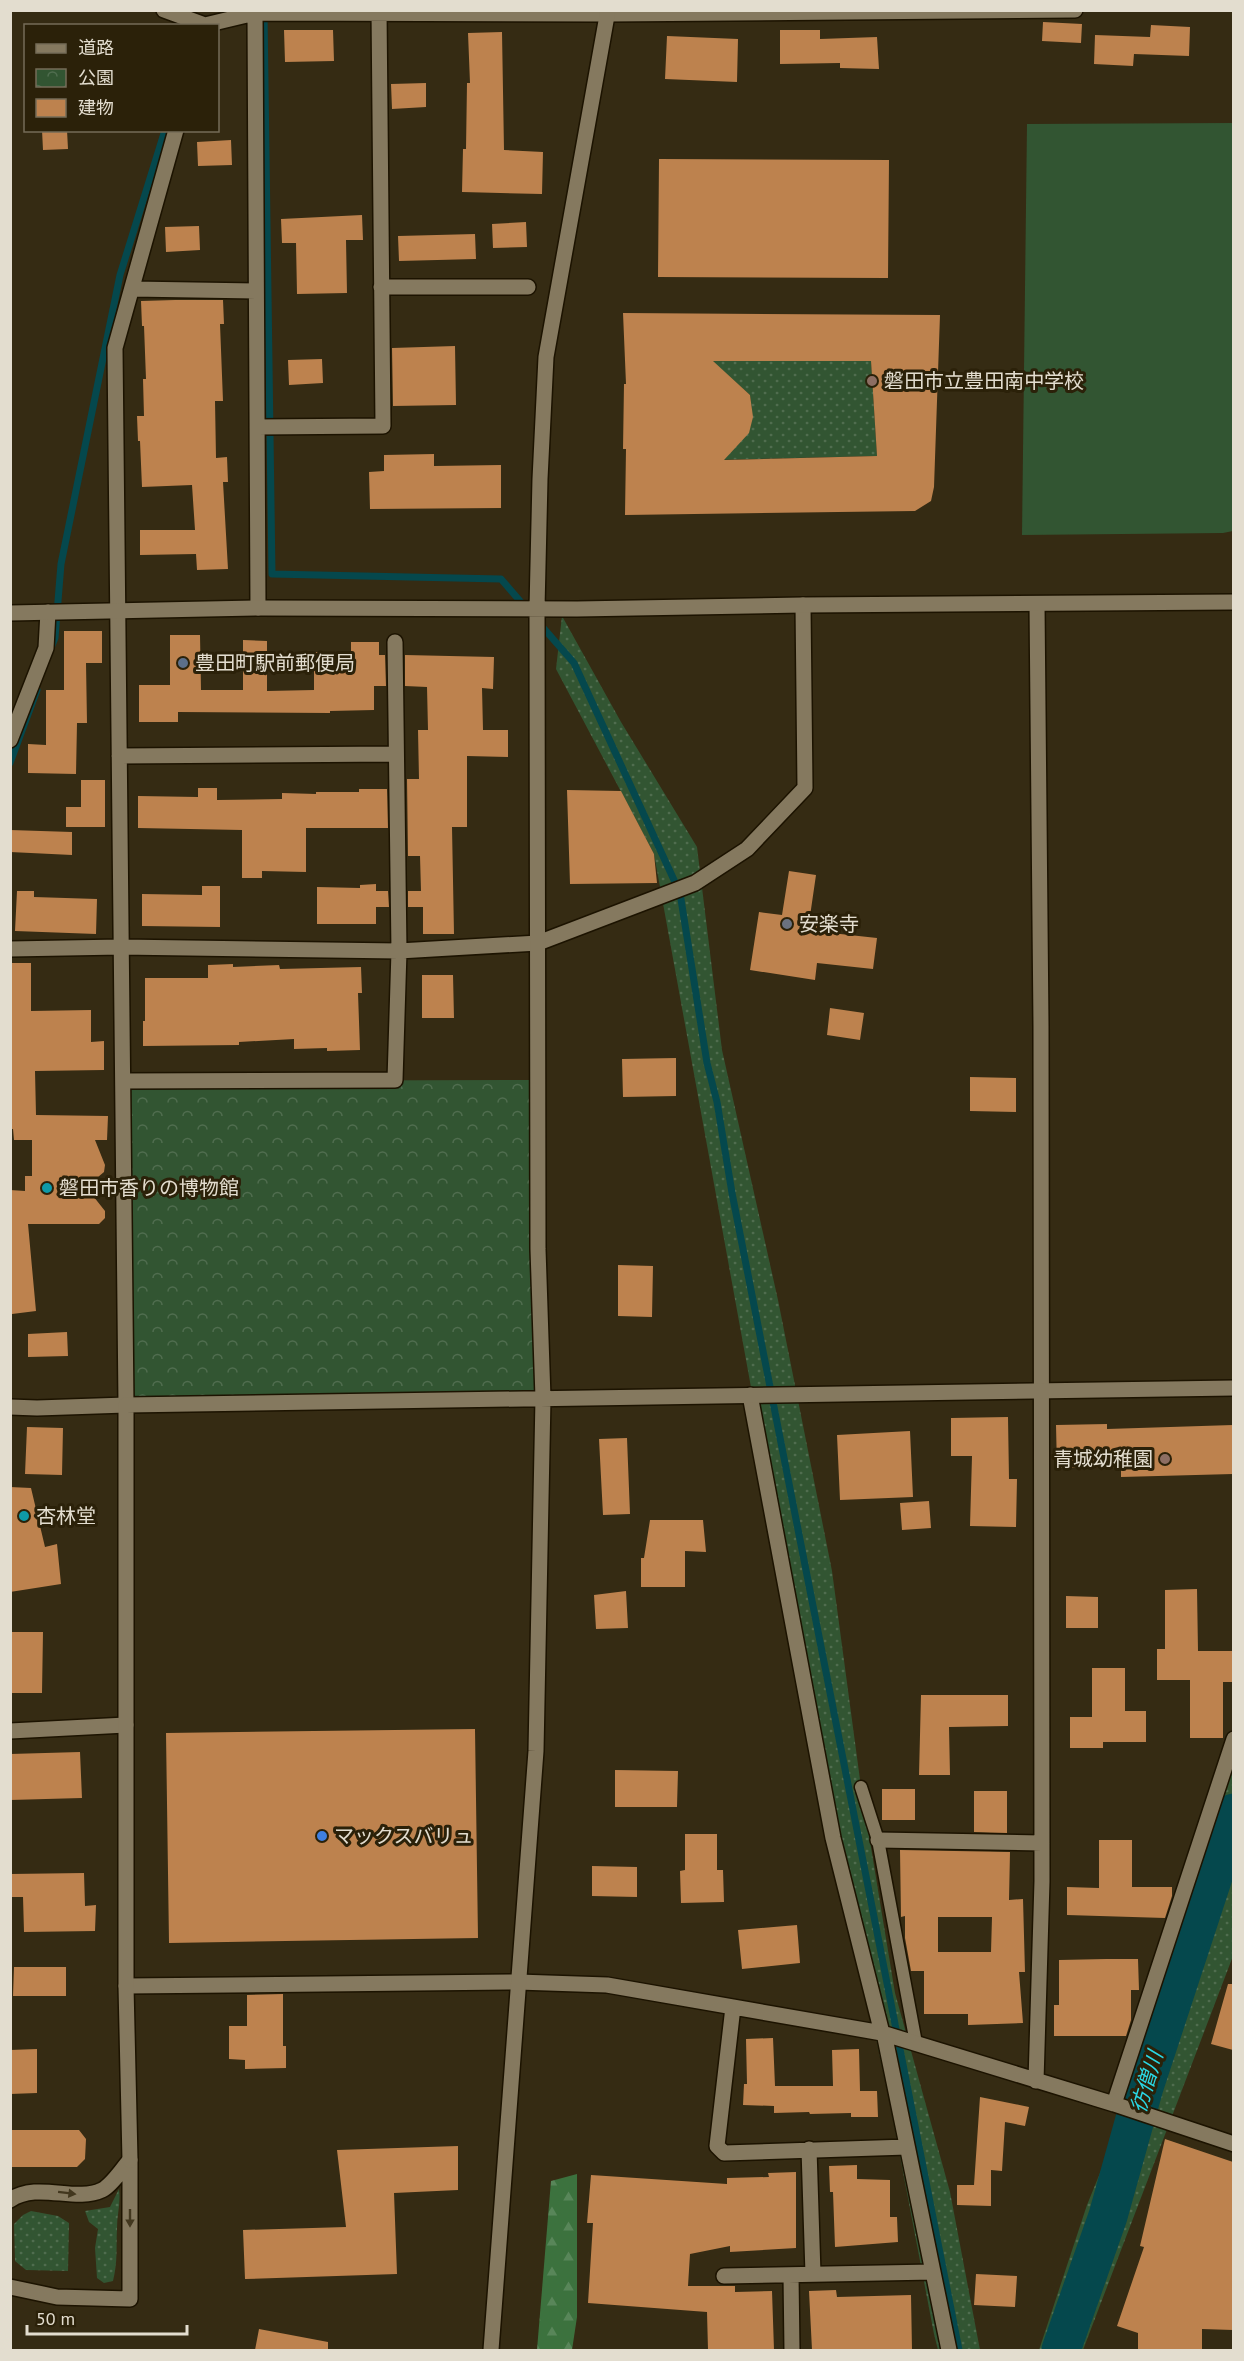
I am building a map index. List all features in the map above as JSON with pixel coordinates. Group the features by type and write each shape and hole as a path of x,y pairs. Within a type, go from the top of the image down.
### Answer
{"street":[{"path":"164,10 206,20 255,13 1075,10"},
{"path":"257,427 383,426 379,12"},
{"path":"491,2350 536,1751 543,1398 538,1250 537,608 546,357 608,12"},
{"path":"255,13 258,608"},
{"path":"10,2287 57,2297 130,2299 126,1986 126,1405 116,348 175,132"},
{"path":"381,287 528,287"},
{"path":"132,289 256,291"},
{"path":"10,613 258,608 578,609 1233,602"},
{"path":"1036,2081 1042,1844 1037,604"},
{"path":"10,948 121,946 399,951 538,943 695,883 747,849 805,788 803,605"},
{"path":"10,740 46,648 48,612"},
{"path":"123,1081 395,1080 399,951 395,642"},
{"path":"119,756 396,754"},
{"path":"10,1407 1233,1388"},
{"path":"750,1395 833,1838 883,2033 949,2350"},
{"path":"10,1731 126,1725"},
{"path":"1114,2104 1233,1739"},
{"path":"878,1840 1042,1844"},
{"path":"126,1986 518,1982 607,1986 883,2033 1114,2104 1233,2144"},
{"path":"732,2007 718,2148 724,2153 907,2147"},
{"path":"809,2149 813,2274"},
{"path":"10,2200 18,2195 56,2191 84,2195 103,2190 130,2160"},
{"path":"724,2276 933,2272"},
{"path":"791,2275 792,2350"}],"lane":[{"path":"861,1787 878,1840 914,2043"}],"green space":[{"path":"1233,123 1233,531 1223,533 1022,535 1027,124"},
{"path":"712,361 871,361 877,456 710,460 740,442 749,429 751,421 750,395"},
{"path":"562,616 621,722 697,847 722,1050 778,1300 832,1571 861,1787 895,1993 950,2192 980,2350 938,2350 934,2334 890,2104 833,1838 654,854 556,669"},
{"path":"538,1080 543,1398 126,1405 123,1081"},
{"path":"1233,1739 1233,1956 1083,2350 1039,2350 1087,2205 1130,2099 1143,2016"},
{"path":"577,2174 577,2317 572,2350 537,2350 551,2181"},
{"path":"119,2189 115,2274 113,2281 104,2283 97,2278 95,2248 98,2229 89,2222 85,2211 110,2207"},
{"path":"31,2211 58,2216 69,2223 68,2271 26,2270 15,2261 14,2224"}],"building":[{"path":"1043,22 1082,24 1081,43 1042,41"},
{"path":"1151,25 1190,27 1189,56 1134,54 1133,66 1094,64 1095,35 1150,37"},
{"path":"284,30 333,30 334,61 285,62"},
{"path":"780,30 820,30 820,39 877,37 879,69 840,68 840,63 780,64"},
{"path":"502,32 504,150 543,152 542,194 462,192 463,149 466,149 467,83 470,83 468,33"},
{"path":"667,36 738,39 737,82 665,79"},
{"path":"426,83 426,107 392,109 391,84"},
{"path":"42,132 67,132 68,149 43,150"},
{"path":"231,140 232,165 198,166 197,142"},
{"path":"659,159 889,160 888,278 658,277"},
{"path":"362,215 363,240 346,240 347,293 297,294 296,243 282,243 281,219"},
{"path":"526,222 527,247 493,248 492,224"},
{"path":"199,226 200,250 166,252 165,227"},
{"path":"475,234 476,259 399,261 398,236"},
{"path":"223,300 224,324 220,324 223,401 215,401 216,458 227,457 228,482 223,482 228,569 197,570 196,554 140,555 140,530 195,530 192,485 142,487 140,441 138,441 137,416 144,416 143,379 146,379 141,301"},
{"path":"623,313 940,315 934,487 931,501 915,511 625,515 626,449 623,449 624,384 626,384","holes":["713,361 871,361 877,456 724,460 749,433 753,417 750,395"]},
{"path":"455,346 456,405 393,406 392,348"},
{"path":"322,359 323,383 289,385 288,360"},
{"path":"434,454 434,466 501,465 501,508 370,509 369,472 384,471 384,455"},
{"path":"64,631 102,631 102,663 86,663 87,723 77,723 76,774 28,773 28,744 46,745 46,690 64,690"},
{"path":"170,635 200,635 201,690 243,690 243,640 267,641 267,691 314,690 314,652 351,652 351,642 379,642 379,655 385,655 386,686 374,686 374,710 330,711 330,713 178,712 178,722 139,722 139,685 170,685"},
{"path":"405,655 494,657 493,689 482,688 483,730 508,730 508,757 467,756 467,827 452,827 454,934 423,934 423,907 408,907 408,891 421,891 420,856 408,856 407,779 419,779 418,730 428,730 427,687 405,686"},
{"path":"81,780 105,780 105,827 66,827 66,807 81,807"},
{"path":"198,788 217,788 217,800 282,799 282,793 316,794 316,792 359,792 359,789 387,789 388,828 306,828 306,872 262,871 262,878 242,878 242,830 138,828 138,796 198,797"},
{"path":"567,790 621,791 654,854 657,883 570,884"},
{"path":"10,830 72,832 72,855 10,852"},
{"name":"安楽寺","path":"789,871 816,875 809,923 823,925 822,932 877,938 873,969 817,963 815,980 750,970 759,912 782,915"},
{"path":"376,884 376,891 388,891 389,907 376,907 376,924 317,924 317,887 360,888 360,885"},
{"path":"202,886 220,886 220,927 142,926 142,894 202,895"},
{"path":"17,891 34,891 34,897 97,899 96,934 15,931"},
{"path":"10,963 31,963 31,1011 91,1010 91,1042 104,1041 104,1070 35,1071 36,1115 108,1116 107,1140 95,1140 105,1165 104,1172 86,1187 105,1211 105,1218 99,1224 28,1224 36,1311 12,1314 10,1190 25,1191 25,1176 32,1176 32,1140 14,1140 13,1129 10,1129"},
{"path":"233,964 233,967 279,965 280,969 361,967 362,993 358,993 360,1050 294,1049 294,1039 239,1042 239,1045 143,1046 145,978 208,978 208,965"},
{"path":"422,975 453,975 454,1018 422,1018"},
{"path":"830,1008 864,1013 860,1040 827,1035"},
{"path":"676,1058 676,1096 623,1097 622,1059"},
{"path":"970,1077 1016,1078 1016,1112 970,1111"},
{"path":"618,1265 653,1266 652,1317 618,1316"},
{"path":"67,1332 68,1356 28,1357 28,1334"},
{"path":"1008,1417 1009,1479 1017,1479 1016,1527 970,1526 972,1456 951,1456 951,1418"},
{"path":"1107,1424 1107,1429 1233,1425 1233,1474 1121,1477 1121,1467 1057,1468 1056,1425"},
{"path":"27,1427 63,1428 62,1475 25,1474"},
{"path":"910,1431 913,1497 840,1500 837,1435"},
{"path":"627,1438 630,1514 603,1515 599,1439"},
{"name":"杏林堂","path":"10,1487 31,1488 45,1547 57,1544 61,1584 10,1592"},
{"path":"929,1501 931,1528 902,1530 900,1503"},
{"path":"650,1520 703,1520 706,1552 685,1551 685,1587 641,1587 641,1558 644,1558"},
{"path":"1197,1589 1198,1651 1233,1651 1233,1682 1223,1682 1223,1738 1190,1738 1190,1680 1157,1680 1157,1649 1165,1649 1165,1590"},
{"path":"626,1591 628,1628 596,1629 594,1595"},
{"path":"1066,1596 1098,1597 1098,1628 1066,1628"},
{"path":"10,1632 43,1632 42,1693 10,1693"},
{"path":"1092,1668 1125,1668 1125,1711 1146,1711 1146,1742 1103,1742 1103,1748 1070,1748 1070,1717 1092,1717"},
{"path":"921,1695 1008,1695 1008,1726 949,1727 950,1775 919,1775"},
{"name":"マックスバリュ","path":"475,1729 478,1938 169,1943 166,1733"},
{"path":"80,1752 82,1798 10,1800 10,1754"},
{"path":"615,1770 678,1771 677,1807 615,1807"},
{"path":"882,1789 915,1789 915,1820 882,1820"},
{"path":"974,1791 1007,1791 1007,1833 974,1832"},
{"path":"685,1834 717,1834 717,1870 723,1870 724,1902 681,1903 680,1871 685,1870"},
{"path":"1099,1840 1132,1840 1132,1887 1172,1887 1172,1896 1165,1918 1067,1915 1067,1887 1099,1888"},
{"path":"900,1850 1010,1852 1009,1900 1023,1899 1025,1972 1019,1972 1023,2023 968,2025 968,2014 924,2014 924,1971 911,1971 905,1938 905,1916 901,1917","holes":["938,1917 992,1917 991,1952 938,1952"]},
{"path":"592,1866 637,1867 637,1897 592,1896"},
{"path":"84,1873 85,1906 96,1905 95,1931 24,1932 23,1897 10,1897 10,1874"},
{"path":"797,1925 800,1963 742,1969 738,1930"},
{"path":"1138,1959 1139,1990 1131,1990 1131,2020 1126,2036 1054,2036 1054,2005 1059,2005 1059,1960"},
{"path":"14,1967 66,1967 66,1996 13,1996"},
{"path":"1228,1984 1233,1984 1233,2050 1211,2044"},
{"path":"283,1994 283,2046 286,2046 286,2068 245,2069 245,2060 229,2059 229,2026 247,2026 247,1995"},
{"path":"773,2038 775,2086 833,2086 832,2050 859,2049 860,2091 877,2091 878,2117 851,2117 851,2113 774,2113 774,2106 743,2105 744,2084 747,2084 746,2039"},
{"path":"37,2049 37,2093 10,2094 10,2050"},
{"path":"980,2097 1029,2107 1025,2126 1005,2122 1002,2171 991,2170 991,2206 957,2205 957,2185 974,2185"},
{"path":"11,2130 79,2130 86,2139 85,2159 77,2167 11,2167"},
{"path":"1165,2139 1233,2162 1233,2330 1202,2329 1202,2350 1138,2350 1138,2333 1117,2326 1144,2247 1140,2246"},
{"path":"458,2146 458,2190 394,2193 397,2274 245,2279 243,2230 346,2227 337,2150"},
{"path":"857,2165 857,2179 890,2180 890,2217 897,2217 898,2242 835,2247 833,2192 830,2192 829,2166"},
{"path":"796,2172 796,2248 730,2252 730,2246 690,2254 688,2286 735,2286 735,2292 772,2291 774,2350 708,2350 707,2312 588,2303 593,2223 587,2223 591,2175 727,2184 727,2178 769,2177 768,2173"},
{"path":"976,2274 1017,2276 1015,2307 974,2305"},
{"path":"836,2290 837,2297 911,2295 912,2350 812,2350 809,2291"},
{"path":"259,2329 328,2342 328,2350 255,2350"}],"waterway":[{"path":"264,13 272,574 501,579 526,608"},
{"path":"51,648 55,638 61,564 120,275 164,132"},
{"path":"539,623 574,663 680,893 707,1063 717,1102 732,1193 959,2350"},
{"path":"10,763 37,690"},
{"name":"彷僧川","path":"1061,2350 1108,2216 1144,2087 1234,1813"}],"place":[{"name":"磐田市立豊田南中学校","path":"872,381"},
{"name":"豊田町駅前郵便局","path":"183,663"},
{"name":"安楽寺","path":"787,924"},
{"name":"磐田市香りの博物館","path":"47,1188"},
{"name":"青城幼稚園","path":"1165,1459"},
{"name":"杏林堂","path":"24,1516"},
{"name":"マックスバリュ","path":"322,1836"}]}
